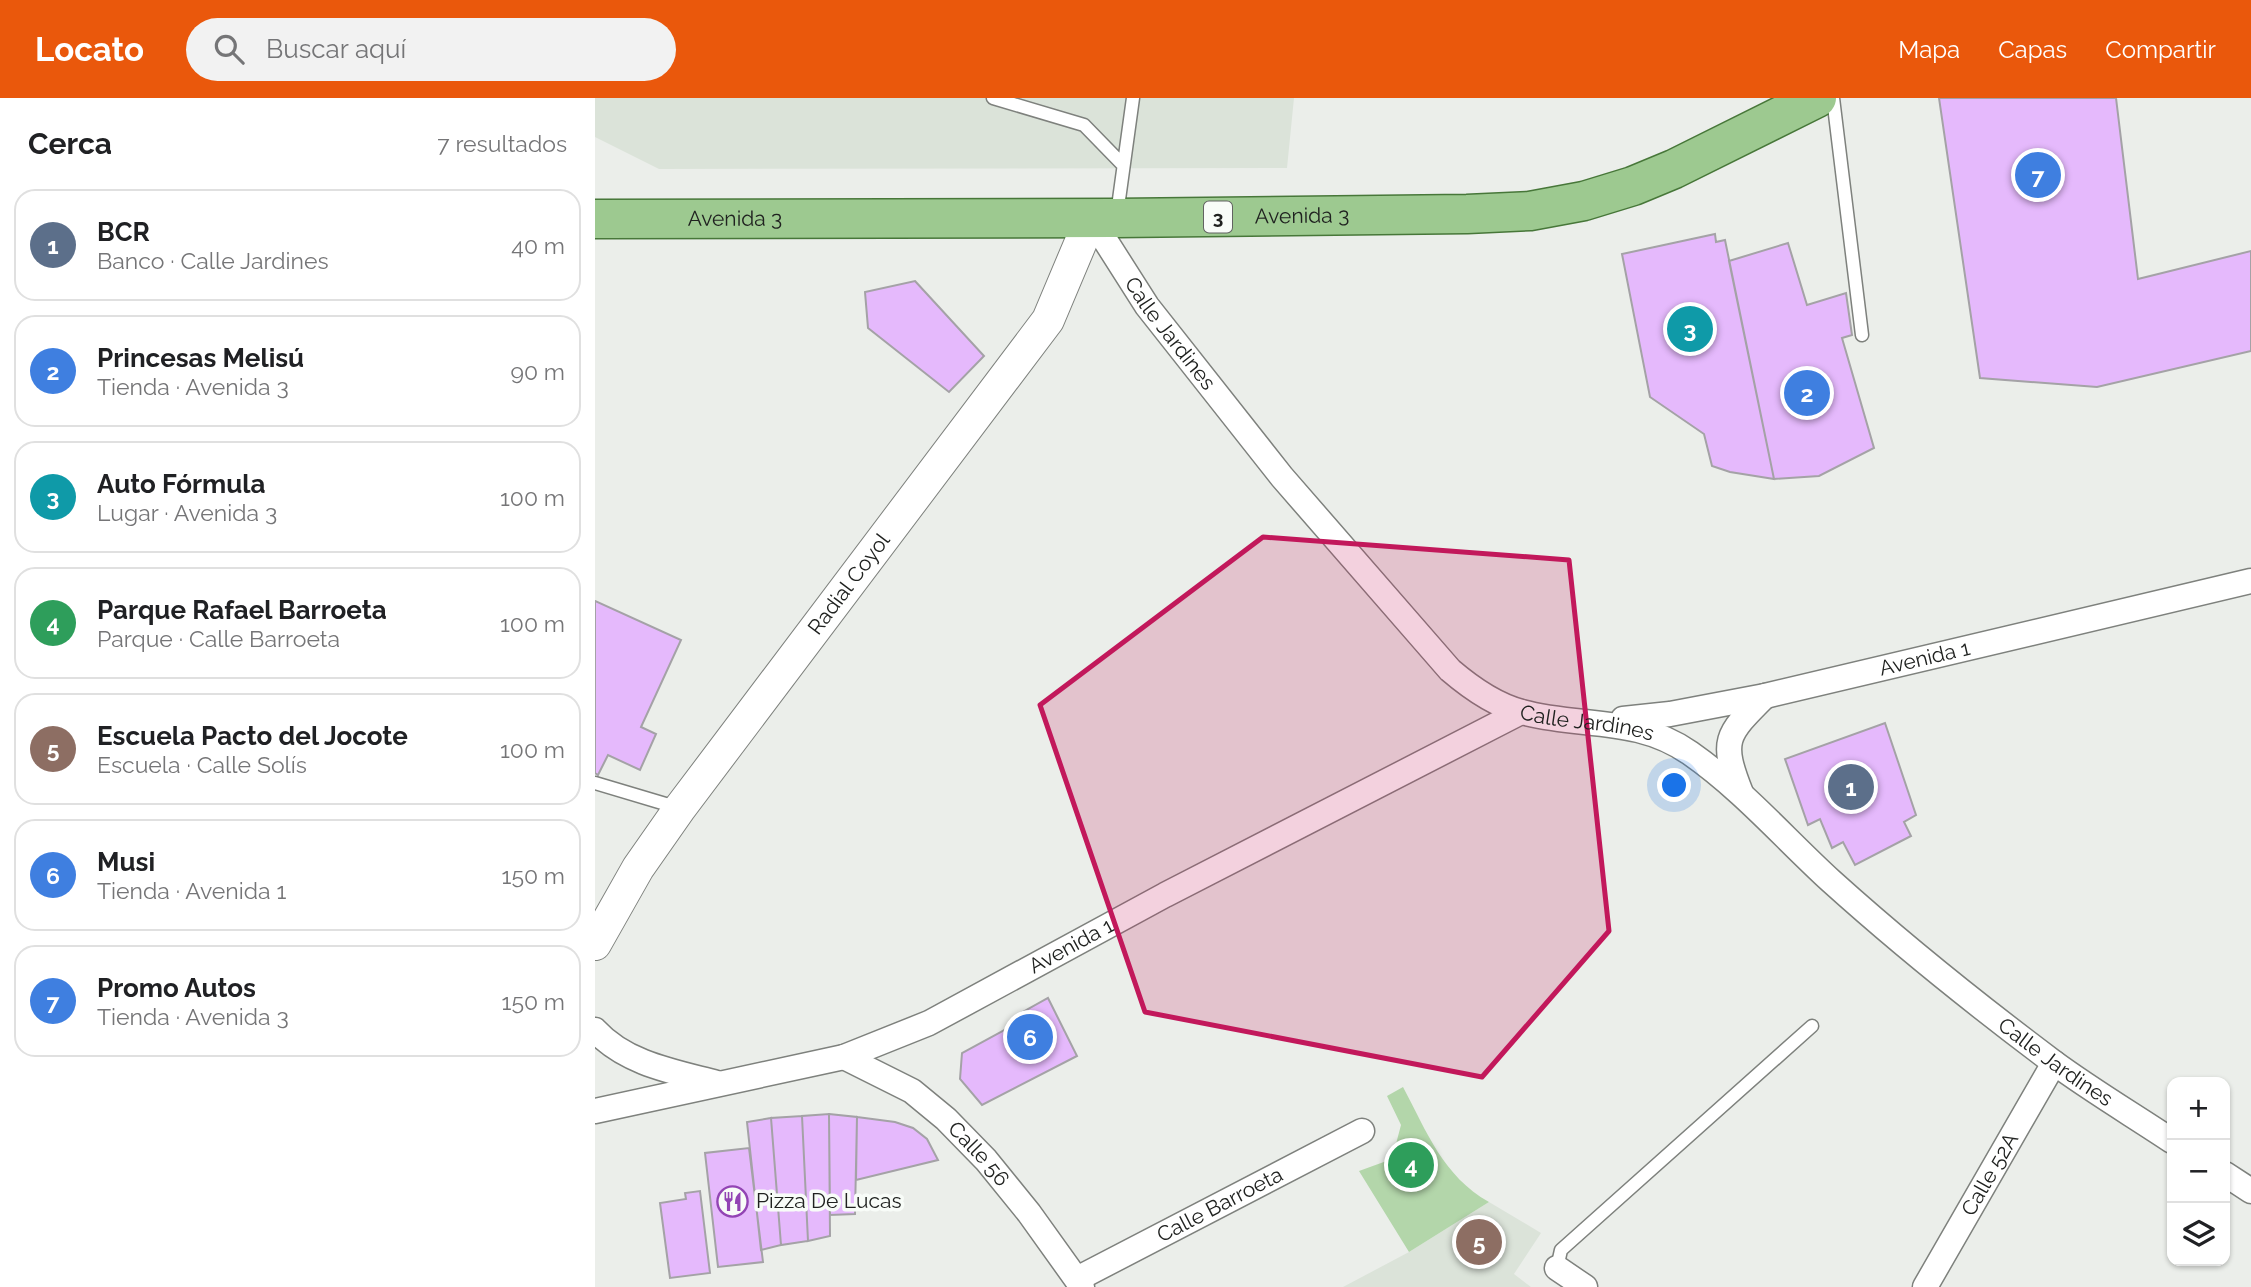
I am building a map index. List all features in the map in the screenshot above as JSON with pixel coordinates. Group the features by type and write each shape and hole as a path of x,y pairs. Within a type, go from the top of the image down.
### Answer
{"main road":[{"name":"Avenida 3","path":"595,219 1104,218 1530,211 1584,201 1633,186 1674,169 1817,98"}],"street":[{"name":"Calle Jardines","path":"1104,218 1155,317 1282,477 1450,670 1473,689 1521,712 1557,719 1627,726 1659,735 1689,752 1742,793 1831,881 1935,969 2054,1063 2170,1140"},
{"name":"Radial Coyol","path":"595,944 638,868 680,808 1048,320 1104,218"},
{"name":"Avenida 1","path":"1595,722 1670,714 1765,696 2251,581"},
{"path":"1742,793 1730,764 1730,739 1735,727 1765,696"},
{"name":"Avenida 1","path":"595,1111 844,1057 929,1023 1165,895 1521,712"},
{"path":"595,1030 622,1051 649,1065 722,1084"},
{"name":"Calle 56","path":"844,1057 912,1091 946,1119 986,1160 1080,1283"},
{"name":"Calle 52A","path":"1925,1287 2054,1063"},
{"name":"Calle Barroeta","path":"1080,1283 1362,1131"},
{"path":"2230,1177 2251,1191"},
{"path":"1557,1268 1585,1287"}],"lane":[{"path":"993,98 1084,125 1123,165"},
{"path":"1104,218 1123,165 1133,98"},
{"path":"1833,98 1862,335"},
{"path":"595,783 680,808"},
{"path":"1557,1268 1561,1250 1812,1026"}],"highlighted area":[{"path":"1263,537 1569,560 1609,931 1482,1077 1145,1012 1040,705"}],"shaded area":[{"path":"595,98 1294,98 1287,168 659,169 595,137"},
{"path":"1489,1202 1541,1233 1514,1274 1531,1287 1343,1287 1409,1252"}],"green space":[{"path":"1403,1087 1448,1166 1473,1191 1489,1202 1409,1252 1359,1171 1392,1159 1401,1125 1387,1096"}],"building":[{"path":"1939,98 2116,98 2138,279 2251,251 2251,351 2097,387 1980,378"},
{"path":"1715,234 1716,242 1725,240 1774,479 1730,472 1712,466 1704,434 1650,397 1622,254"},
{"path":"1788,243 1807,305 1846,293 1852,335 1842,338 1874,448 1819,476 1774,479 1729,261"},
{"path":"915,281 984,356 949,392 868,328 865,292"},
{"path":"595,601 681,640 641,727 656,734 640,770 608,755 598,775 595,773"},
{"path":"1885,723 1916,815 1904,822 1911,836 1855,865 1843,842 1832,848 1820,819 1808,825 1785,759"},
{"path":"1048,998 1077,1056 982,1105 960,1079 962,1053 1023,1020 1021,1013"},
{"path":"829,1114 830,1236 808,1241 802,1116"},
{"path":"829,1114 857,1117 855,1214 830,1215"},
{"path":"802,1116 808,1241 781,1245 771,1118"},
{"path":"857,1117 895,1122 913,1128 927,1139 938,1160 856,1180"},
{"path":"771,1118 781,1245 761,1250 747,1122"},
{"name":"Pizza De Lucas","path":"749,1148 763,1262 718,1267 705,1153"},
{"path":"700,1191 710,1273 670,1278 660,1203 686,1199 685,1193"}],"place":[{"name":"Promo Autos","path":"2038,175"},
{"name":"Auto Fórmula","path":"1690,329"},
{"name":"Princesas Melisú","path":"1807,393"},
{"name":"BCR","path":"1851,787"},
{"name":"Musi","path":"1030,1037"},
{"name":"Parque Rafael Barroeta","path":"1411,1165"},
{"name":"Pizza De Lucas","path":"733,1201"},
{"name":"Escuela Pacto del Jocote","path":"1479,1242"}]}
